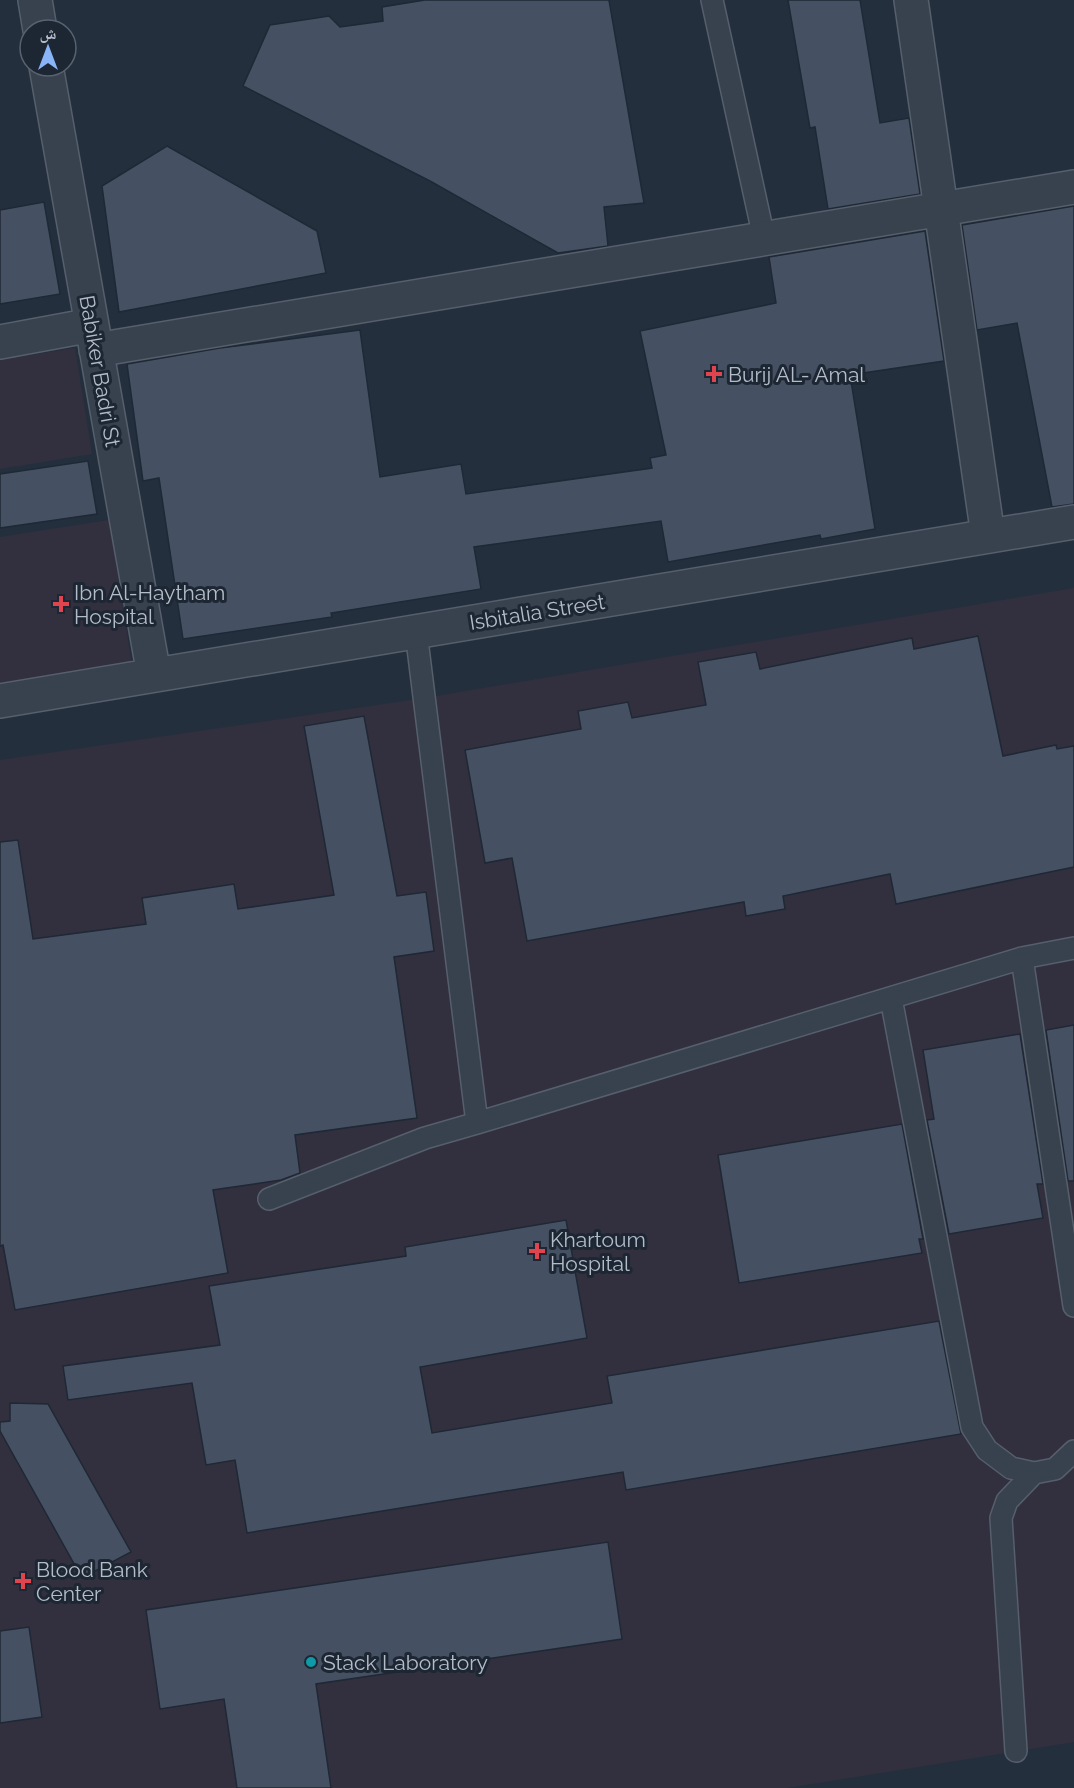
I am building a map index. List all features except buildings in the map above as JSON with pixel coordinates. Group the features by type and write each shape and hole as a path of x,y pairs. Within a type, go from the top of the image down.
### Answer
{"street":[{"path":"35,0 38,18"},
{"path":"911,0 988,536"},
{"name":"Babiker Badri St","path":"48,78 154,675"},
{"path":"0,342 94,338 764,238 1074,187"},
{"name":"Isbitalia Street","path":"0,701 1074,522"}],"lane":[{"path":"712,0 764,238"},
{"path":"416,632 477,1123"},
{"path":"269,1199 425,1138 1022,958 1074,948"},
{"path":"1022,958 1074,1306"},
{"path":"891,998 972,1427 987,1450 1011,1468 1034,1473 1055,1469 1074,1451"},
{"path":"1016,1751 1001,1518 1007,1501 1034,1473"}],"shaded area":[{"path":"75,348 92,454 0,469 0,360"},
{"name":"Ibn Al-Haytham Hospital","path":"109,520 133,672 0,693 0,537"},
{"name":"Khartoum Hospital","path":"1074,588 1074,1742 787,1788 0,1788 0,760 425,698"}],"place":[{"name":"Burij AL- Amal","path":"714,374"},
{"name":"Ibn Al-Haytham Hospital","path":"61,604"},
{"name":"Khartoum Hospital","path":"537,1251"},
{"name":"Blood Bank Center","path":"23,1581"},
{"name":"Stack Laboratory","path":"311,1662"}]}
